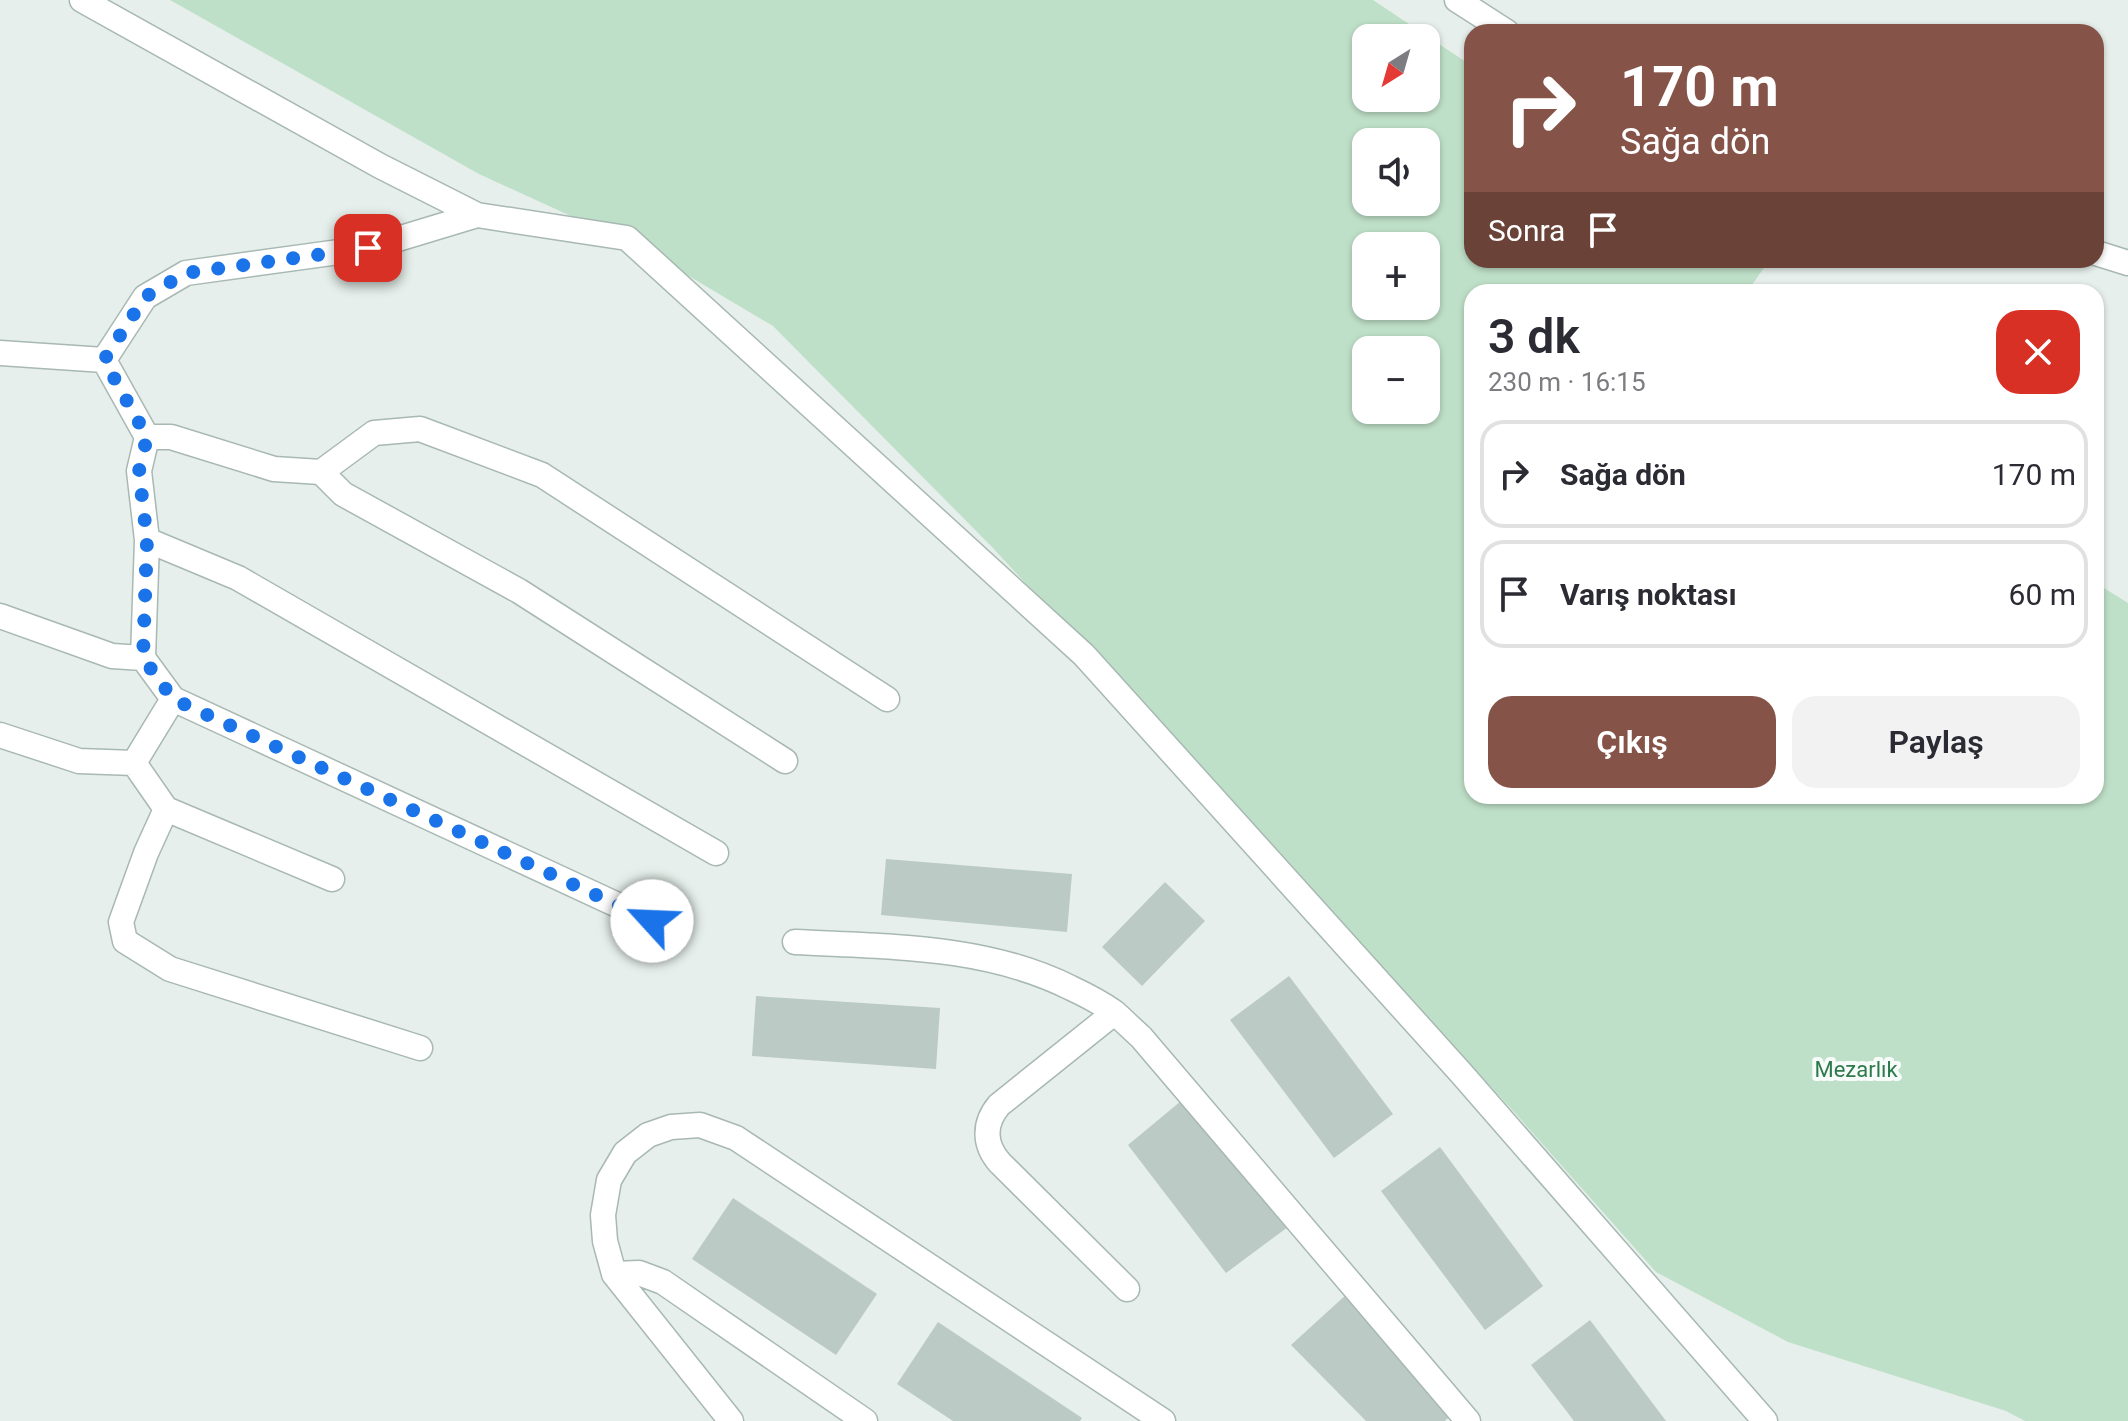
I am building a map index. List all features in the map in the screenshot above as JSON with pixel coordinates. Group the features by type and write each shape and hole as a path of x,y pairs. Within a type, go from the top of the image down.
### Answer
{"street":[{"path":"82,0 380,166 477,215 627,238 1084,655 1461,1073 1765,1421"},
{"path":"1457,0 1494,24"},
{"path":"104,360 145,297 186,273 368,248 477,215"},
{"path":"2104,256 2128,263"},
{"path":"0,353 104,360"},
{"path":"104,360 147,437 139,471 147,540 143,658 173,699 652,921"},
{"path":"147,437 171,437 274,469 321,472 374,433 420,429 542,475 887,699"},
{"path":"321,472 343,494 519,591 785,761"},
{"path":"147,540 238,578 716,853"},
{"path":"0,616 112,656 143,658"},
{"path":"134,763 173,699"},
{"path":"0,735 79,761 134,763"},
{"path":"134,763 166,809 332,879"},
{"path":"166,809 121,922 125,941 170,969 420,1048"},
{"path":"795,942 926,949 970,955 1014,965 1053,979 1114,1013 1141,1037 1468,1421"},
{"path":"1114,1013 999,1105 992,1113 986,1133 992,1155 1127,1289"},
{"path":"731,1421 614,1274 605,1241 603,1215 609,1180 625,1153 648,1135 671,1127 700,1125 736,1138 1163,1421"},
{"path":"614,1274 639,1273 663,1282 865,1421"}],"green space":[{"name":"Mezarlık","path":"170,0 1373,0 1409,24 1352,24 1352,112 1440,112 1440,45 1464,61 1464,268 1764,268 1753,284 1464,284 1464,804 2104,804 2104,588 2128,603 2128,1421 2025,1421 2006,1411 1788,1342 1656,1272 1515,1113 992,547 773,326 645,250 479,174"}],"building":[{"path":"886,859 1072,874 1067,932 881,915"},
{"path":"1165,882 1205,921 1142,986 1102,947"},
{"path":"1289,976 1393,1114 1334,1158 1230,1020"},
{"path":"756,996 940,1008 936,1069 752,1056"},
{"path":"1187,1096 1292,1224 1226,1273 1128,1145"},
{"path":"1440,1147 1543,1286 1485,1330 1381,1191"},
{"path":"733,1198 877,1294 836,1355 692,1259"},
{"path":"1348,1293 1455,1411 1445,1421 1366,1421 1291,1345"},
{"path":"1590,1320 1666,1421 1574,1421 1531,1365"},
{"path":"938,1322 1082,1418 1080,1421 953,1421 897,1384"}],"route":[{"path":"368,248 186,273 145,297 104,360 147,437 139,471 147,540 143,658 173,699 652,921"}]}
